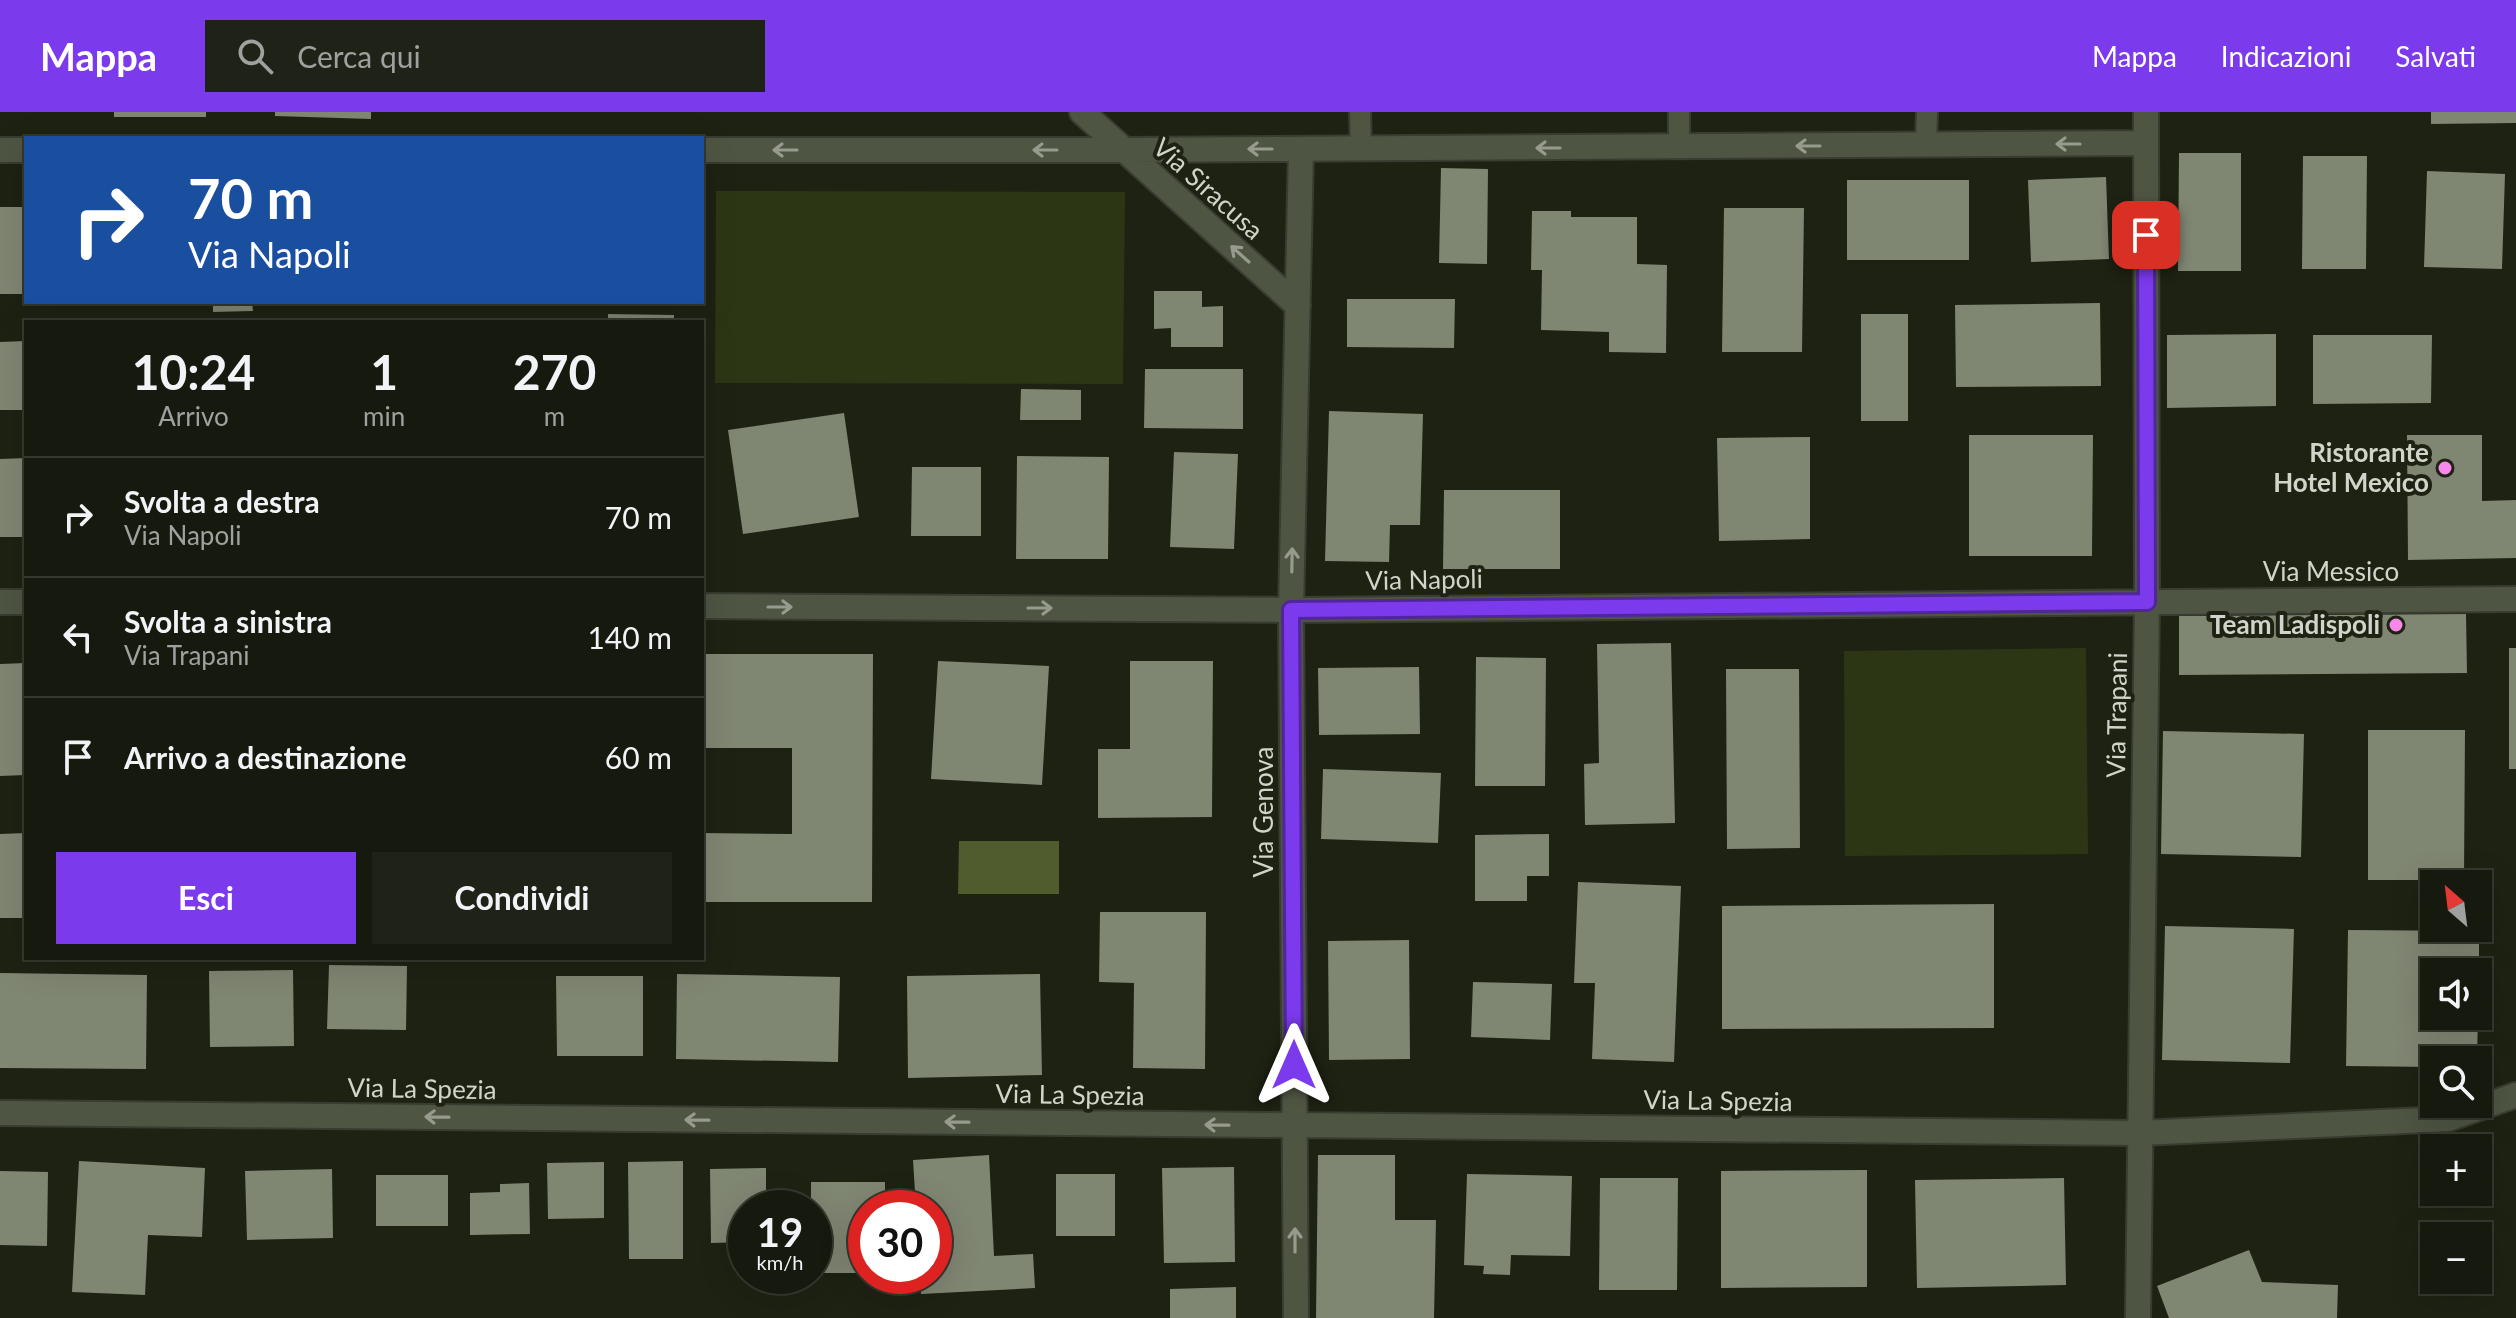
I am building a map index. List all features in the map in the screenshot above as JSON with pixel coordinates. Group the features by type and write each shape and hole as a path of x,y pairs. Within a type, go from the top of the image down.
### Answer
{"street":[{"name":"Via Siracusa","path":"1082,112 1298,306"},
{"name":"Via Trapani","path":"2138,1318 2147,602 2146,112"},
{"path":"704,150 2146,143"},
{"name":"Via Genova","path":"1296,1318 1291,610 1301,149"},
{"path":"0,150 24,150"},
{"name":"Via Messico","path":"2147,602 2516,599"},
{"path":"0,602 24,602"},
{"name":"Via Napoli","path":"704,606 1291,610 2147,602"},
{"name":"Via La Spezia","path":"0,1113 2140,1133 2448,1119 2516,1095"}],"lane":[{"path":"1360,112 1361,149"},
{"path":"1679,112 1679,147"},
{"path":"1926,145 1927,112"}],"shaded area":[{"path":"716,191 1125,192 1123,384 715,383"},
{"path":"2086,648 2088,854 1845,856 1844,651"},
{"path":"959,841 1059,841 1059,894 958,894"}],"building":[{"path":"114,112 206,112 206,117 114,117"},
{"path":"275,112 371,112 371,119 275,116"},
{"path":"2431,112 2516,112 2516,123 2431,124"},
{"path":"2179,153 2241,153 2241,271 2178,271"},
{"path":"2303,156 2367,156 2366,269 2302,269"},
{"path":"1441,168 1488,169 1487,264 1439,263"},
{"path":"2427,171 2505,174 2502,269 2424,267"},
{"path":"2106,177 2109,259 2031,262 2028,180"},
{"path":"1847,180 1969,180 1969,260 1847,260"},
{"path":"0,207 24,207 24,294 0,294"},
{"path":"1724,208 1804,208 1802,352 1722,352"},
{"path":"1532,211 1571,211 1571,217 1637,217 1637,264 1667,265 1666,353 1609,352 1609,332 1541,330 1542,270 1531,270"},
{"path":"1154,291 1202,291 1202,307 1223,306 1223,347 1171,347 1171,328 1154,329"},
{"path":"1347,299 1455,299 1454,348 1347,347"},
{"path":"2100,303 2101,386 1956,387 1955,305"},
{"path":"252,304 253,311 213,312 213,305 188,305"},
{"path":"608,314 674,315 674,320 608,320"},
{"path":"1861,314 1908,314 1908,421 1861,421"},
{"path":"2276,334 2276,406 2167,408 2167,335"},
{"path":"2313,335 2432,335 2431,403 2313,404"},
{"path":"24,341 24,410 0,410 0,342"},
{"path":"1145,369 1243,369 1243,429 1144,428"},
{"path":"1021,389 1081,390 1081,420 1020,420"},
{"path":"1329,411 1423,414 1420,525 1390,525 1389,562 1325,561"},
{"path":"844,413 859,517 743,534 728,430"},
{"path":"1969,435 2093,435 2092,556 1969,556"},
{"name":"Ristorante Hotel Mexico","path":"2407,435 2482,435 2482,501 2516,500 2516,558 2408,560"},
{"path":"1810,437 1810,539 1719,541 1717,438"},
{"path":"1174,452 1238,454 1234,549 1170,547"},
{"path":"1017,456 1109,457 1108,559 1016,559"},
{"path":"24,458 24,537 0,537 0,459"},
{"path":"912,467 981,467 981,536 911,536"},
{"path":"1444,490 1560,490 1560,569 1443,569"},
{"path":"2466,614 2467,673 2179,675 2179,616"},
{"path":"1671,643 1675,823 1585,825 1584,764 1599,763 1597,644"},
{"path":"2509,648 2516,648 2516,769 2509,769"},
{"path":"704,654 873,654 872,902 704,902 704,833 792,834 792,748 704,748"},
{"path":"1476,657 1546,658 1545,786 1475,786"},
{"path":"938,661 1049,666 1042,785 931,779"},
{"path":"1130,661 1213,661 1212,817 1098,818 1098,749 1130,749"},
{"path":"24,663 24,775 0,776 0,664"},
{"path":"1419,667 1420,734 1319,735 1318,668"},
{"path":"1726,669 1799,669 1800,848 1727,849"},
{"path":"2368,730 2465,730 2464,870 2420,870 2420,880 2368,880"},
{"path":"2163,731 2304,734 2301,857 2161,854"},
{"path":"1323,769 1441,773 1438,843 1321,839"},
{"path":"24,833 24,918 0,918 0,834"},
{"path":"1549,834 1549,876 1527,876 1527,901 1475,901 1475,835"},
{"path":"1578,882 1681,886 1674,1062 1592,1059 1595,983 1574,983"},
{"path":"1994,904 1994,1028 1722,1029 1722,906"},
{"path":"1100,912 1206,912 1205,1069 1133,1068 1134,983 1099,982"},
{"path":"2165,926 2294,929 2290,1063 2162,1060"},
{"path":"2348,930 2420,931 2420,942 2479,942 2479,958 2420,958 2420,1030 2478,1030 2477,1046 2420,1046 2420,1067 2346,1066"},
{"path":"1409,940 1410,1059 1329,1060 1328,941"},
{"path":"329,965 407,966 406,1030 327,1029"},
{"path":"293,970 294,1046 210,1047 209,971"},
{"path":"0,973 147,975 146,1069 0,1068"},
{"path":"677,974 840,977 838,1062 676,1059"},
{"path":"1040,974 1042,1075 908,1078 907,976"},
{"path":"556,976 643,976 643,1056 557,1056"},
{"path":"1473,982 1552,984 1550,1040 1471,1037"},
{"path":"989,1155 994,1256 1033,1254 1035,1288 952,1292 952,1190 915,1190 913,1160"},
{"path":"1318,1155 1395,1155 1395,1220 1436,1220 1434,1318 1316,1318"},
{"path":"79,1161 205,1168 202,1237 148,1235 145,1295 72,1292"},
{"path":"683,1161 683,1259 629,1259 628,1162"},
{"path":"604,1162 604,1218 548,1219 547,1163"},
{"path":"1234,1167 1235,1262 1164,1263 1162,1168"},
{"path":"766,1168 766,1190 728,1190 728,1243 711,1243 710,1169"},
{"path":"332,1169 333,1238 247,1240 245,1171"},
{"path":"1867,1170 1867,1287 1721,1288 1721,1171"},
{"path":"0,1171 48,1172 47,1246 0,1245"},
{"path":"1056,1174 1115,1174 1115,1236 1056,1236"},
{"path":"1467,1174 1572,1176 1570,1256 1511,1255 1510,1275 1483,1274 1484,1266 1464,1265"},
{"path":"376,1175 448,1175 448,1226 376,1226"},
{"path":"1600,1178 1678,1178 1677,1290 1599,1290"},
{"path":"2064,1178 2066,1285 1917,1288 1915,1180"},
{"path":"811,1182 885,1182 885,1190 848,1190 848,1273 832,1273 832,1190 811,1190"},
{"path":"529,1183 530,1234 470,1235 470,1193 500,1192 500,1184"},
{"path":"2249,1250 2262,1282 2338,1285 2337,1318 2169,1318 2157,1286"},
{"path":"1236,1287 1236,1318 1170,1318 1170,1289"}],"place":[{"name":"Ristorante Hotel Mexico","path":"2445,468"},
{"name":"Team Ladispoli","path":"2396,625"}],"route":[{"path":"1294,1065 1291,610 2147,602 2146,235"}]}
